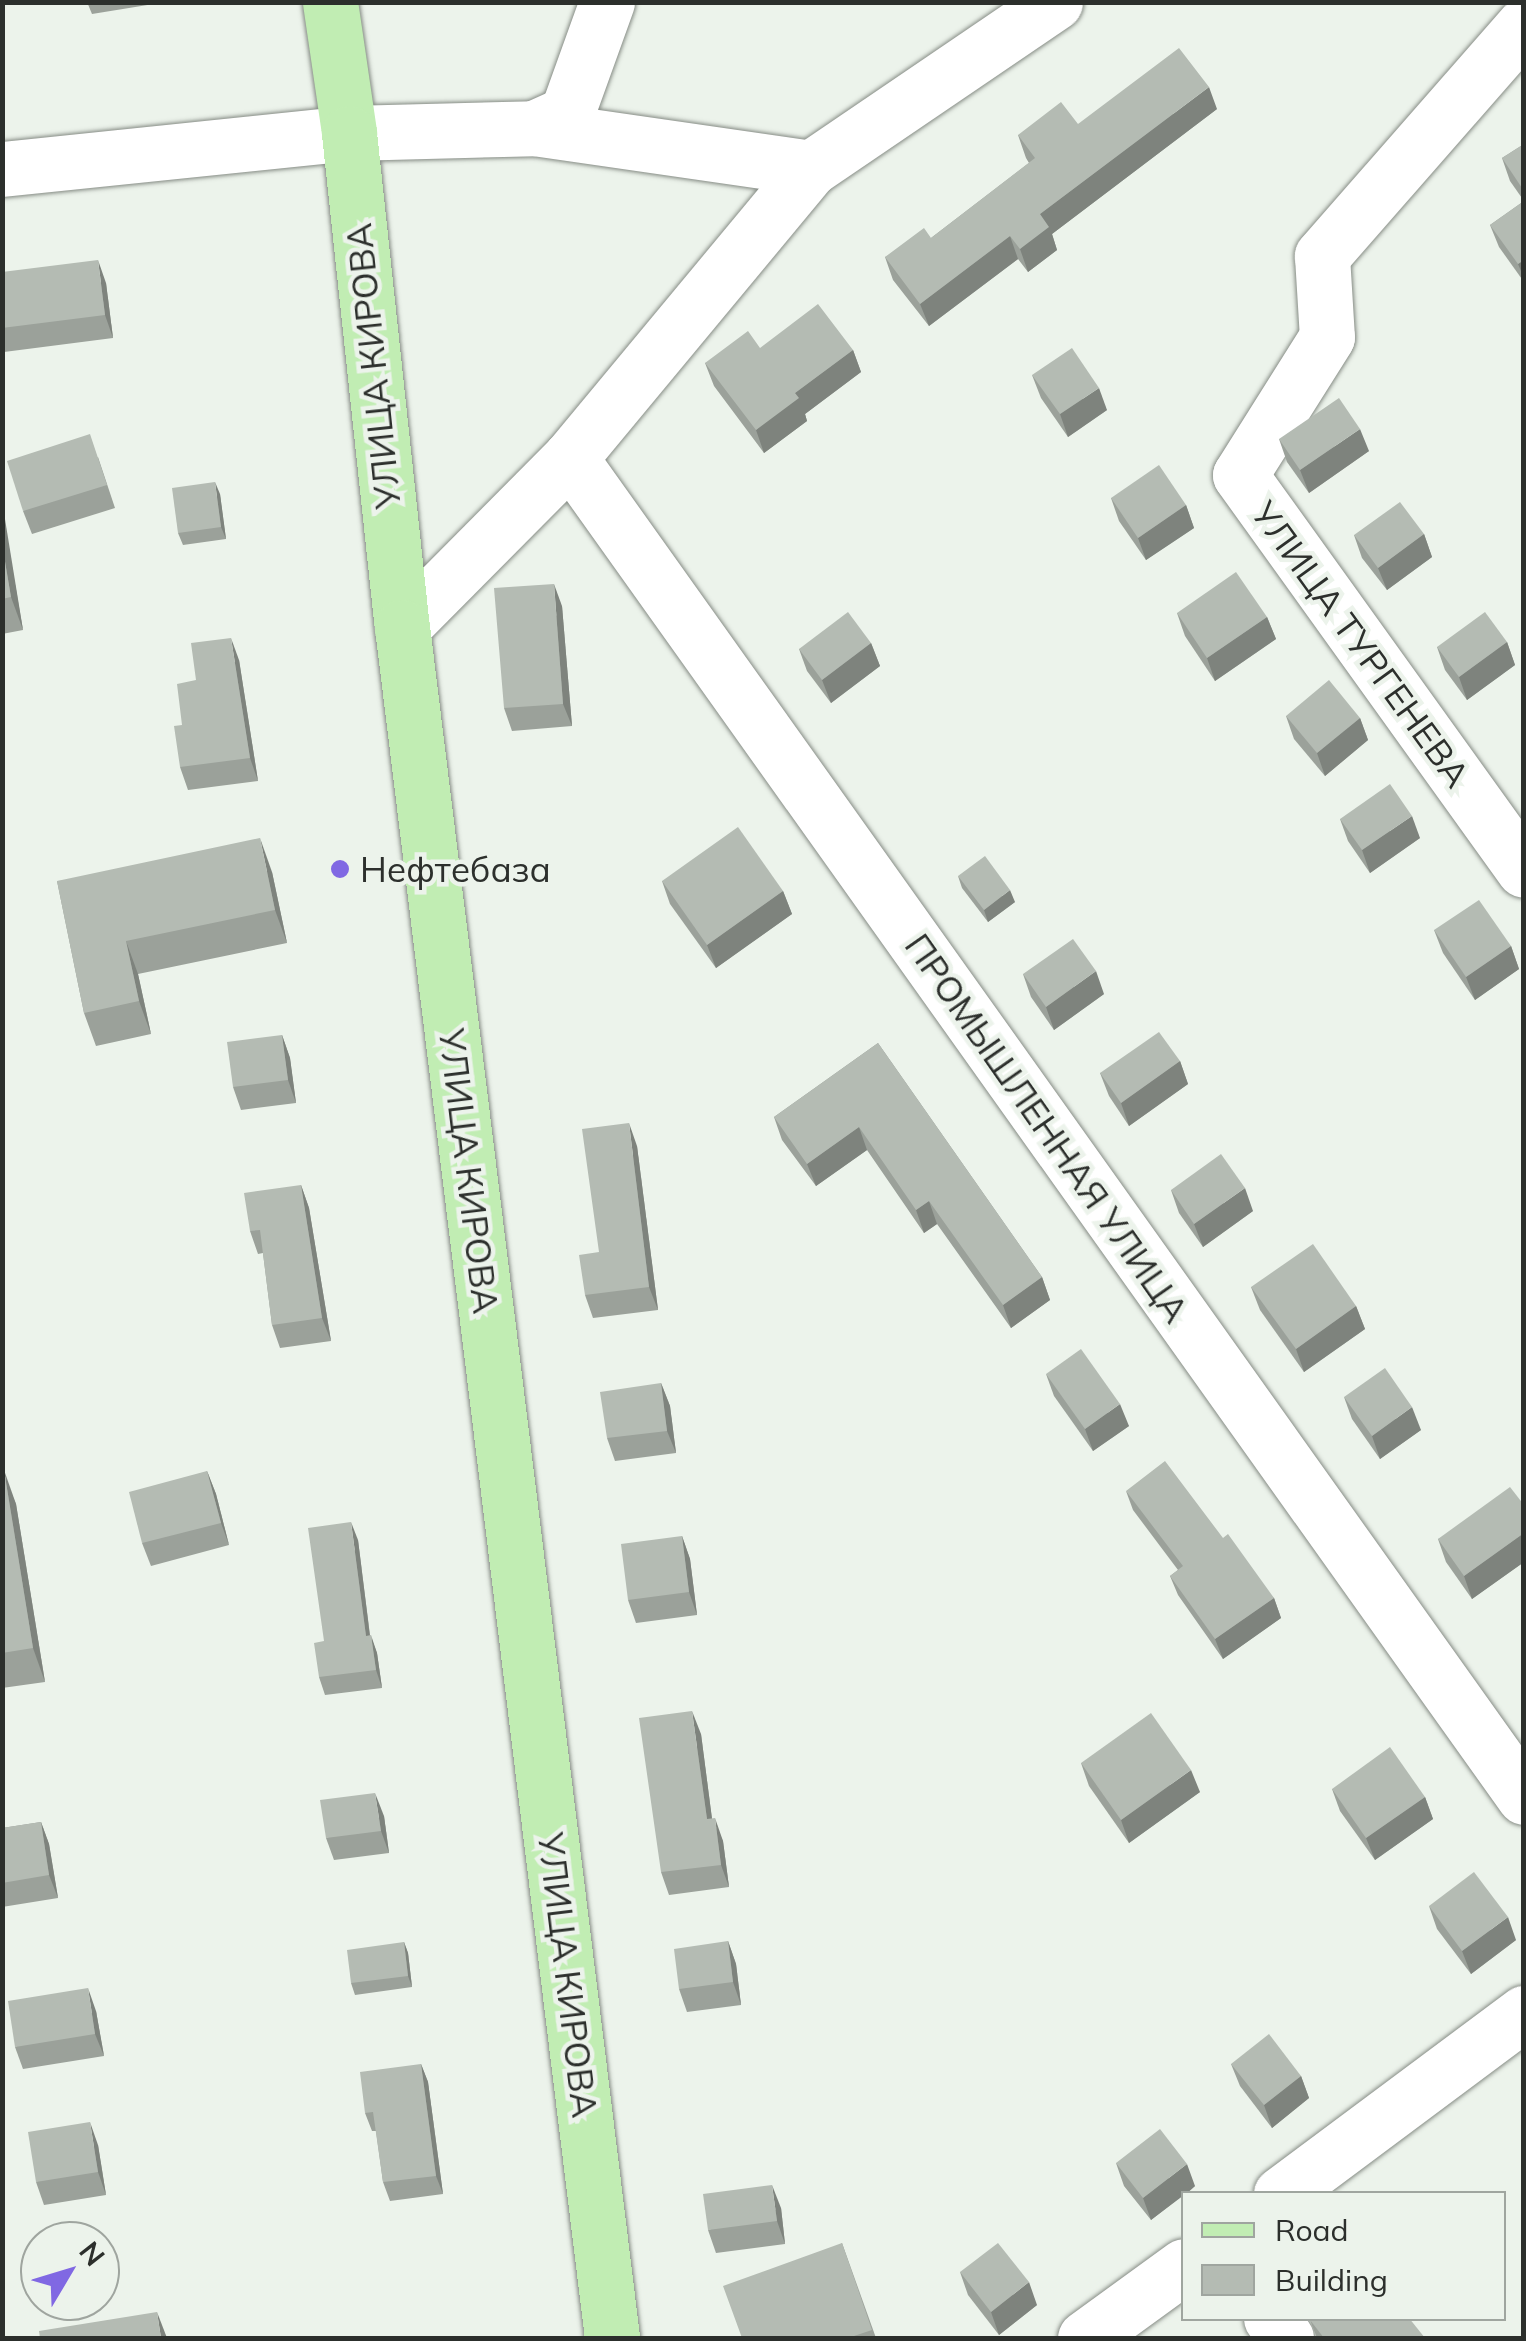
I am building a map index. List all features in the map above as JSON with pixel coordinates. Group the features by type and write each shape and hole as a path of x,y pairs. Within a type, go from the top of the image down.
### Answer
{"main road":[{"name":"УЛИЦА КИРОВА","path":"330,2 349,133 402,627 612,2338"}],"street":[{"path":"534,128 567,113 607,2"},
{"path":"402,627 570,458 811,168 1055,2"},
{"name":"УЛИЦА ТУРГЕНЕВА","path":"1524,25 1322,256 1327,337 1240,476 1524,870"},
{"path":"2,169 349,133 534,128 811,168"},
{"name":"ПРОМЫШЛЕННАЯ УЛИЦА","path":"570,458 1524,1797"},
{"path":"1285,2191 1524,2014"},
{"path":"1085,2338 1181,2268"}],"building":[{"path":"1179,48 1209,87 1040,214 1049,227 1020,249 1010,236 920,304 885,257 924,228 931,238 1035,158 1018,135 1061,102 1078,124"},
{"path":"1524,144 1524,191 1502,158"},
{"path":"1524,201 1524,260 1518,264 1490,225"},
{"path":"98,260 105,315 2,328 2,272"},
{"path":"818,304 853,350 795,393 799,398 756,430 705,363 748,331 760,348"},
{"path":"1072,348 1099,388 1060,414 1032,375"},
{"path":"1339,398 1360,429 1300,470 1279,439"},
{"path":"90,434 107,485 23,511 7,461"},
{"path":"1159,465 1186,505 1138,538 1111,498"},
{"path":"215,482 221,527 178,533 172,488"},
{"path":"1400,502 1424,534 1378,568 1354,535"},
{"path":"2,544 11,597 2,599"},
{"path":"1236,572 1267,617 1207,658 1177,613"},
{"path":"554,584 563,704 504,708 494,588"},
{"path":"848,612 871,643 822,680 799,649"},
{"path":"1485,612 1507,642 1459,677 1437,647"},
{"path":"231,638 250,758 180,767 174,726 182,725 177,684 196,680 191,643"},
{"path":"1329,680 1360,718 1317,753 1286,716"},
{"path":"1390,784 1412,816 1362,850 1340,819"},
{"path":"738,827 783,891 707,945 662,881"},
{"path":"260,838 275,910 126,941 139,1001 84,1013 57,881"},
{"path":"985,856 1010,890 984,910 958,876"},
{"path":"1479,900 1511,946 1466,977 1434,930"},
{"path":"1073,939 1096,971 1046,1007 1023,974"},
{"path":"1159,1032 1180,1061 1121,1103 1100,1073"},
{"path":"282,1035 288,1080 233,1087 227,1042"},
{"path":"878,1043 1042,1277 1003,1305 929,1201 916,1210 859,1127 807,1164 774,1117"},
{"path":"629,1123 649,1287 585,1295 579,1255 599,1252 582,1129"},
{"path":"1221,1154 1245,1188 1194,1224 1171,1190"},
{"path":"301,1185 322,1318 272,1325 260,1230 250,1231 244,1193"},
{"path":"1313,1244 1356,1306 1296,1349 1251,1287"},
{"path":"1081,1349 1120,1404 1085,1429 1046,1374"},
{"path":"1385,1368 1412,1407 1372,1436 1344,1397"},
{"path":"661,1383 667,1431 607,1438 600,1392"},
{"path":"1165,1461 1223,1538 1228,1534 1274,1598 1215,1639 1170,1576 1183,1566 1126,1491"},
{"path":"2,1471 33,1648 2,1653"},
{"path":"207,1471 221,1523 142,1543 129,1492"},
{"path":"1510,1487 1524,1505 1524,1533 1464,1576 1438,1539"},
{"path":"351,1522 366,1636 371,1635 376,1670 319,1677 314,1643 324,1641 308,1528"},
{"path":"682,1536 689,1592 628,1600 621,1544"},
{"path":"692,1711 707,1819 715,1818 721,1865 661,1872 639,1718"},
{"path":"1151,1713 1191,1770 1121,1820 1081,1763"},
{"path":"1390,1747 1425,1797 1366,1838 1332,1789"},
{"path":"375,1793 381,1831 326,1838 320,1800"},
{"path":"41,1822 49,1875 2,1883 2,1828"},
{"path":"1474,1872 1508,1917 1462,1951 1429,1906"},
{"path":"728,1941 733,1982 679,1989 674,1949"},
{"path":"404,1942 408,1976 351,1983 347,1950"},
{"path":"88,1988 95,2034 15,2047 8,2001"},
{"path":"1269,2034 1301,2076 1264,2105 1231,2064"},
{"path":"421,2064 436,2176 383,2182 373,2112 365,2113 360,2072"},
{"path":"90,2122 98,2172 36,2182 28,2132"},
{"path":"1160,2129 1187,2164 1143,2198 1116,2163"},
{"path":"772,2185 777,2221 708,2230 703,2194"},
{"path":"842,2243 872,2330 854,2338 742,2338 723,2286"},
{"path":"998,2243 1029,2282 991,2312 960,2272"},
{"path":"157,2312 161,2338 40,2338 39,2331 120,2321"},
{"path":"1311,2321 1411,2321 1425,2338 1324,2338"}],"place":[{"name":"Нефтебаза","path":"340,869"}]}
